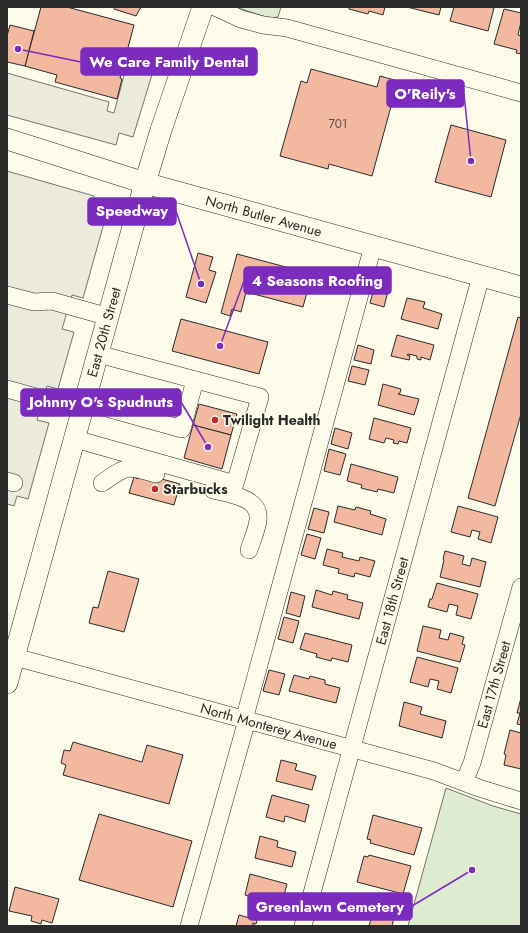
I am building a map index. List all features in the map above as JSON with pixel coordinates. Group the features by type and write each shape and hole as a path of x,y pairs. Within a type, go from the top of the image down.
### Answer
{"main road":[{"name":"East 20th Street","path":"7,683 161,130 203,7"},
{"name":"North Butler Avenue","path":"7,139 146,183 521,287"}],"street":[{"path":"215,7 241,19 263,25 287,28 521,93"},
{"path":"189,926 373,246"},
{"name":"East 18th Street","path":"303,926 481,276"},
{"path":"7,295 34,302 52,301 109,317"},
{"path":"75,439 235,484 260,397 98,354"},
{"path":"7,389 182,429 196,380"},
{"path":"102,483 120,470 129,467 249,500 257,510 258,516 249,550"},
{"name":"East 17th Street","path":"464,782 472,763 521,587"},
{"name":"North Monterey Avenue","path":"14,657 434,771 521,801"}],"green space":[{"path":"235,7 281,7 278,17 269,18"},
{"path":"446,788 493,806 521,814 521,926 408,926"}],"shaded area":[{"path":"128,60 154,68 133,137 119,133 116,145 7,115 7,73 109,102 107,111 114,113"},
{"path":"7,171 94,196 89,211 106,216 83,298 72,295 62,329 74,332 58,389 47,386 37,420 49,423 28,499 17,496 14,506 7,504"}],"building":[{"path":"41,7 67,7 134,25 120,78 122,79 117,99 55,82 57,75 25,66"},
{"path":"115,7 141,7 136,16 114,9"},
{"path":"349,7 385,7 383,15 369,11 368,14 349,9"},
{"path":"407,7 441,7 439,15"},
{"path":"454,7 494,8 488,31 450,21"},
{"path":"504,9 521,13 521,22 518,35 521,36 521,54 516,53 517,50 494,44"},
{"path":"10,25 34,31 25,66 7,62 7,36"},
{"path":"311,69 377,87 380,76 398,81 372,176 329,164 328,169 280,156 301,81 307,83"},
{"path":"451,125 506,140 491,197 435,182"},
{"path":"198,253 213,257 209,270 216,272 206,303 186,297"},
{"path":"237,254 312,274 303,307 246,292 241,312 232,309 230,316 221,313"},
{"path":"374,288 388,291 384,307 370,303"},
{"path":"407,298 425,302 423,308 442,314 438,329 401,319"},
{"path":"518,317 521,318 521,414 495,506 468,498"},
{"path":"181,319 268,342 259,374 172,351"},
{"path":"397,335 434,345 430,360 421,357 421,360 417,359 417,356 408,354 407,355 410,356 409,360 391,356"},
{"path":"358,345 374,350 371,364 354,360"},
{"path":"352,366 369,370 365,385 348,381"},
{"path":"383,384 401,389 400,393 398,394 419,399 414,415 378,405"},
{"name":"Twilight Health","path":"199,404 237,414 231,435 193,425"},
{"path":"374,418 411,428 407,443 399,441 398,444 393,443 394,440 386,438 384,443 369,439"},
{"path":"193,425 231,435 222,469 184,458"},
{"path":"335,428 352,433 348,449 331,444"},
{"path":"329,449 346,454 340,475 324,471"},
{"path":"351,464 398,477 394,493 378,489 377,492 361,488 362,485 347,481"},
{"name":"Starbucks","path":"140,473 180,484 174,505 129,493 134,477 138,479"},
{"path":"338,506 355,510 356,507 371,511 370,514 386,519 382,535 334,522"},
{"path":"458,506 498,517 491,543 478,539 480,532 472,530 470,537 451,532"},
{"path":"314,508 329,512 324,533 308,529"},
{"path":"307,534 321,538 315,559 301,555"},
{"path":"327,549 343,553 342,557 359,561 360,557 375,561 370,577 355,573 354,577 338,573 339,569 323,565"},
{"path":"445,551 464,556 462,564 470,566 472,558 486,562 480,587 440,577"},
{"path":"108,571 139,579 124,632 89,623 93,607 98,608"},
{"path":"437,583 478,594 471,619 456,615 458,606 449,604 447,612 428,607"},
{"path":"316,590 332,595 333,591 348,595 347,599 363,603 359,619 312,607"},
{"path":"291,592 305,596 300,617 286,613"},
{"path":"284,617 299,621 293,643 278,639"},
{"path":"423,626 441,630 439,638 448,640 450,633 464,637 462,644 465,645 460,662 417,651"},
{"path":"305,633 352,645 348,662 332,658 331,661 316,657 317,654 300,649"},
{"path":"417,657 458,668 451,693 437,689 439,681 430,679 428,687 410,682"},
{"path":"269,670 285,674 279,695 263,691"},
{"path":"294,675 309,679 310,676 325,680 325,684 340,688 336,703 289,691"},
{"path":"521,698 521,725 517,724 520,713 517,713"},
{"path":"404,702 422,707 420,714 446,721 442,738 399,726"},
{"path":"510,730 521,733 521,769 504,765 506,755 504,754"},
{"path":"73,742 142,762 147,745 183,755 169,804 63,775 66,765 61,763 64,750 70,751"},
{"path":"281,760 297,764 295,770 316,776 312,790 276,781"},
{"path":"272,795 309,805 305,822 285,816 284,822 266,817"},
{"path":"99,814 192,841 173,907 79,880"},
{"path":"373,815 422,828 414,855 370,843 371,840 367,839"},
{"path":"260,836 278,841 277,847 296,852 292,867 255,858"},
{"path":"369,855 411,866 403,894 357,882 364,856 368,857"},
{"path":"250,874 287,884 283,899 261,894 263,896 262,900 245,895"},
{"path":"15,887 59,899 52,923 42,920 41,924 31,921 32,916 9,911"},
{"path":"380,900 397,905 392,926 369,926 375,905 378,906"},
{"path":"239,915 257,920 256,924 253,923 253,925 258,926 236,926"}],"place":[{"name":"We Care Family Dental","path":"18,49"},
{"name":"O'Reily's","path":"471,161"},
{"name":"Speedway","path":"201,284"},
{"name":"4 Seasons Roofing","path":"220,346"},
{"name":"Twilight Health","path":"215,420"},
{"name":"Johnny O's Spudnuts","path":"208,447"},
{"name":"Starbucks","path":"155,489"},
{"name":"Greenlawn Cemetery","path":"472,870"}]}
